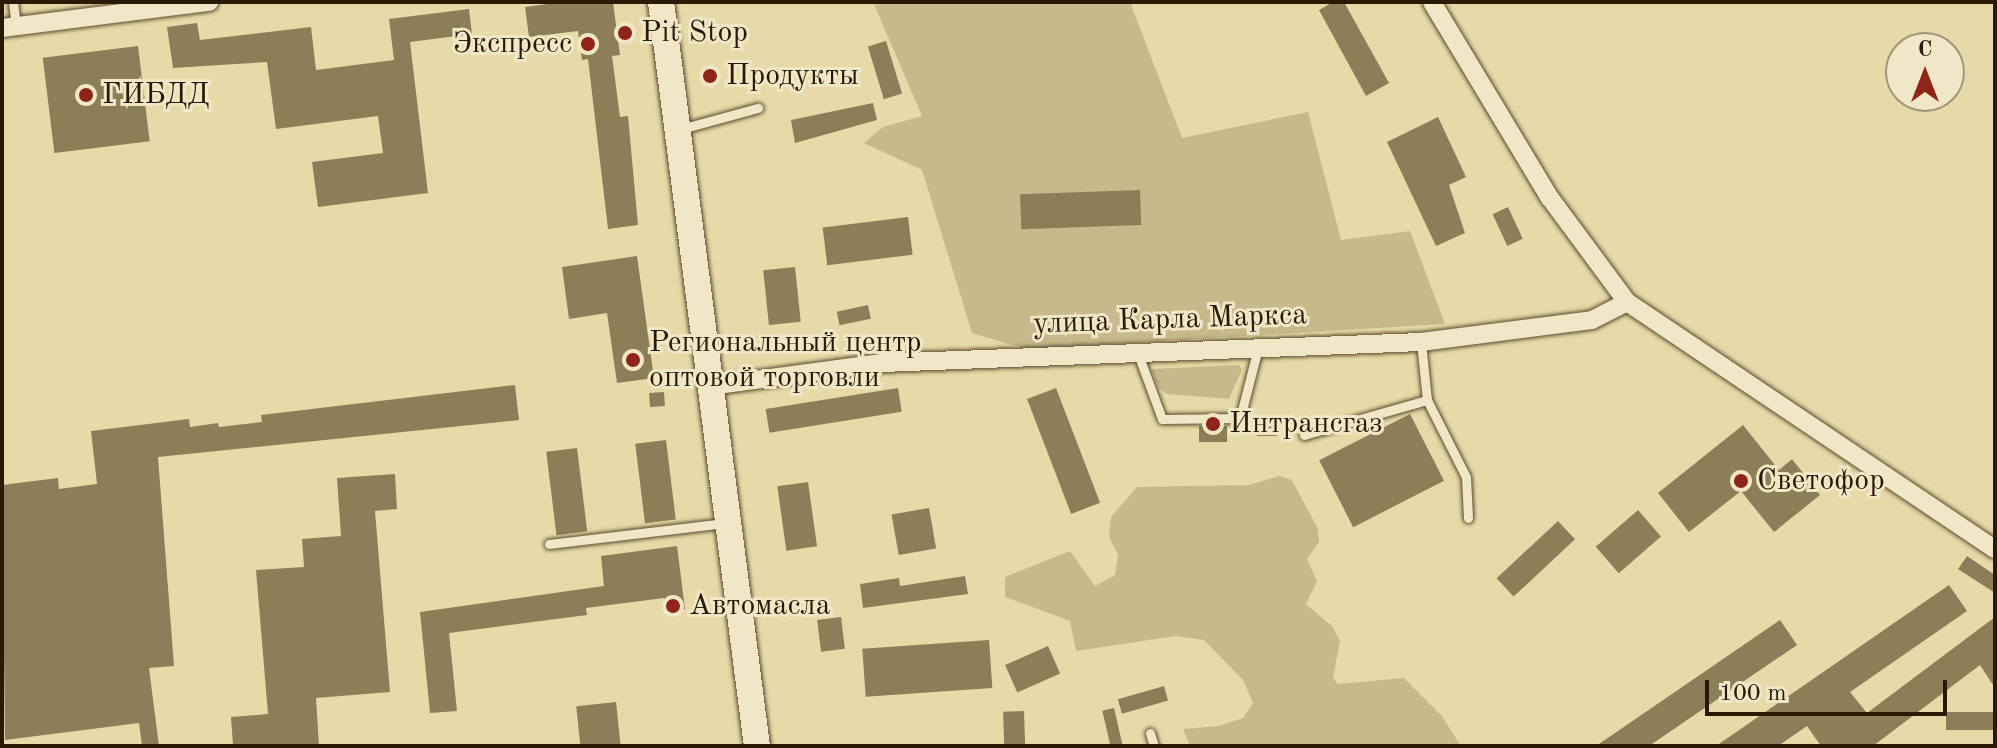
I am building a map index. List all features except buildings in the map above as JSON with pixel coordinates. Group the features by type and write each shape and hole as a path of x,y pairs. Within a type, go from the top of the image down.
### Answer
{"main road":[{"path":"661,2 757,746"}],"street":[{"path":"9,27 206,2"},
{"path":"1432,2 1558,210 1627,302 1995,549"},
{"name":"улица Карла Маркса","path":"711,386 882,363 1421,342 1592,320 1627,302"}],"lane":[{"path":"9,27 13,2"},
{"path":"677,130 758,108"},
{"path":"1421,342 1427,400 1466,477 1468,518"},
{"path":"1138,354 1162,419 1240,418 1258,348"},
{"path":"1304,435 1427,400"},
{"path":"549,544 729,523"},
{"path":"1150,733 1154,746"}],"shaded area":[{"path":"873,2 1130,2 1182,138 1308,112 1341,240 1410,231 1445,324 1026,349 972,333 922,170 864,143 883,127 922,116"},
{"path":"1239,365 1242,370 1229,399 1167,394 1159,388 1151,369"},
{"path":"1279,476 1292,480 1318,529 1319,542 1307,559 1317,581 1306,604 1333,627 1340,641 1333,678 1338,684 1404,678 1441,715 1461,746 1190,746 1183,729 1219,726 1243,718 1253,703 1243,680 1204,640 1176,636 1076,651 1070,621 1005,597 1005,577 1070,551 1095,586 1115,575 1118,555 1109,537 1111,517 1137,487 1249,485"}],"place":[{"name":"Pit Stop","path":"625,33"},
{"name":"Экспресс","path":"588,44"},
{"name":"Продукты","path":"710,76"},
{"name":"ГИБДД","path":"86,95"},
{"name":"Региональный центр оптовой торговли","path":"633,360"},
{"name":"Интрансгаз","path":"1213,424"},
{"name":"Светофор","path":"1741,481"},
{"name":"Автомасла","path":"673,606"}]}
